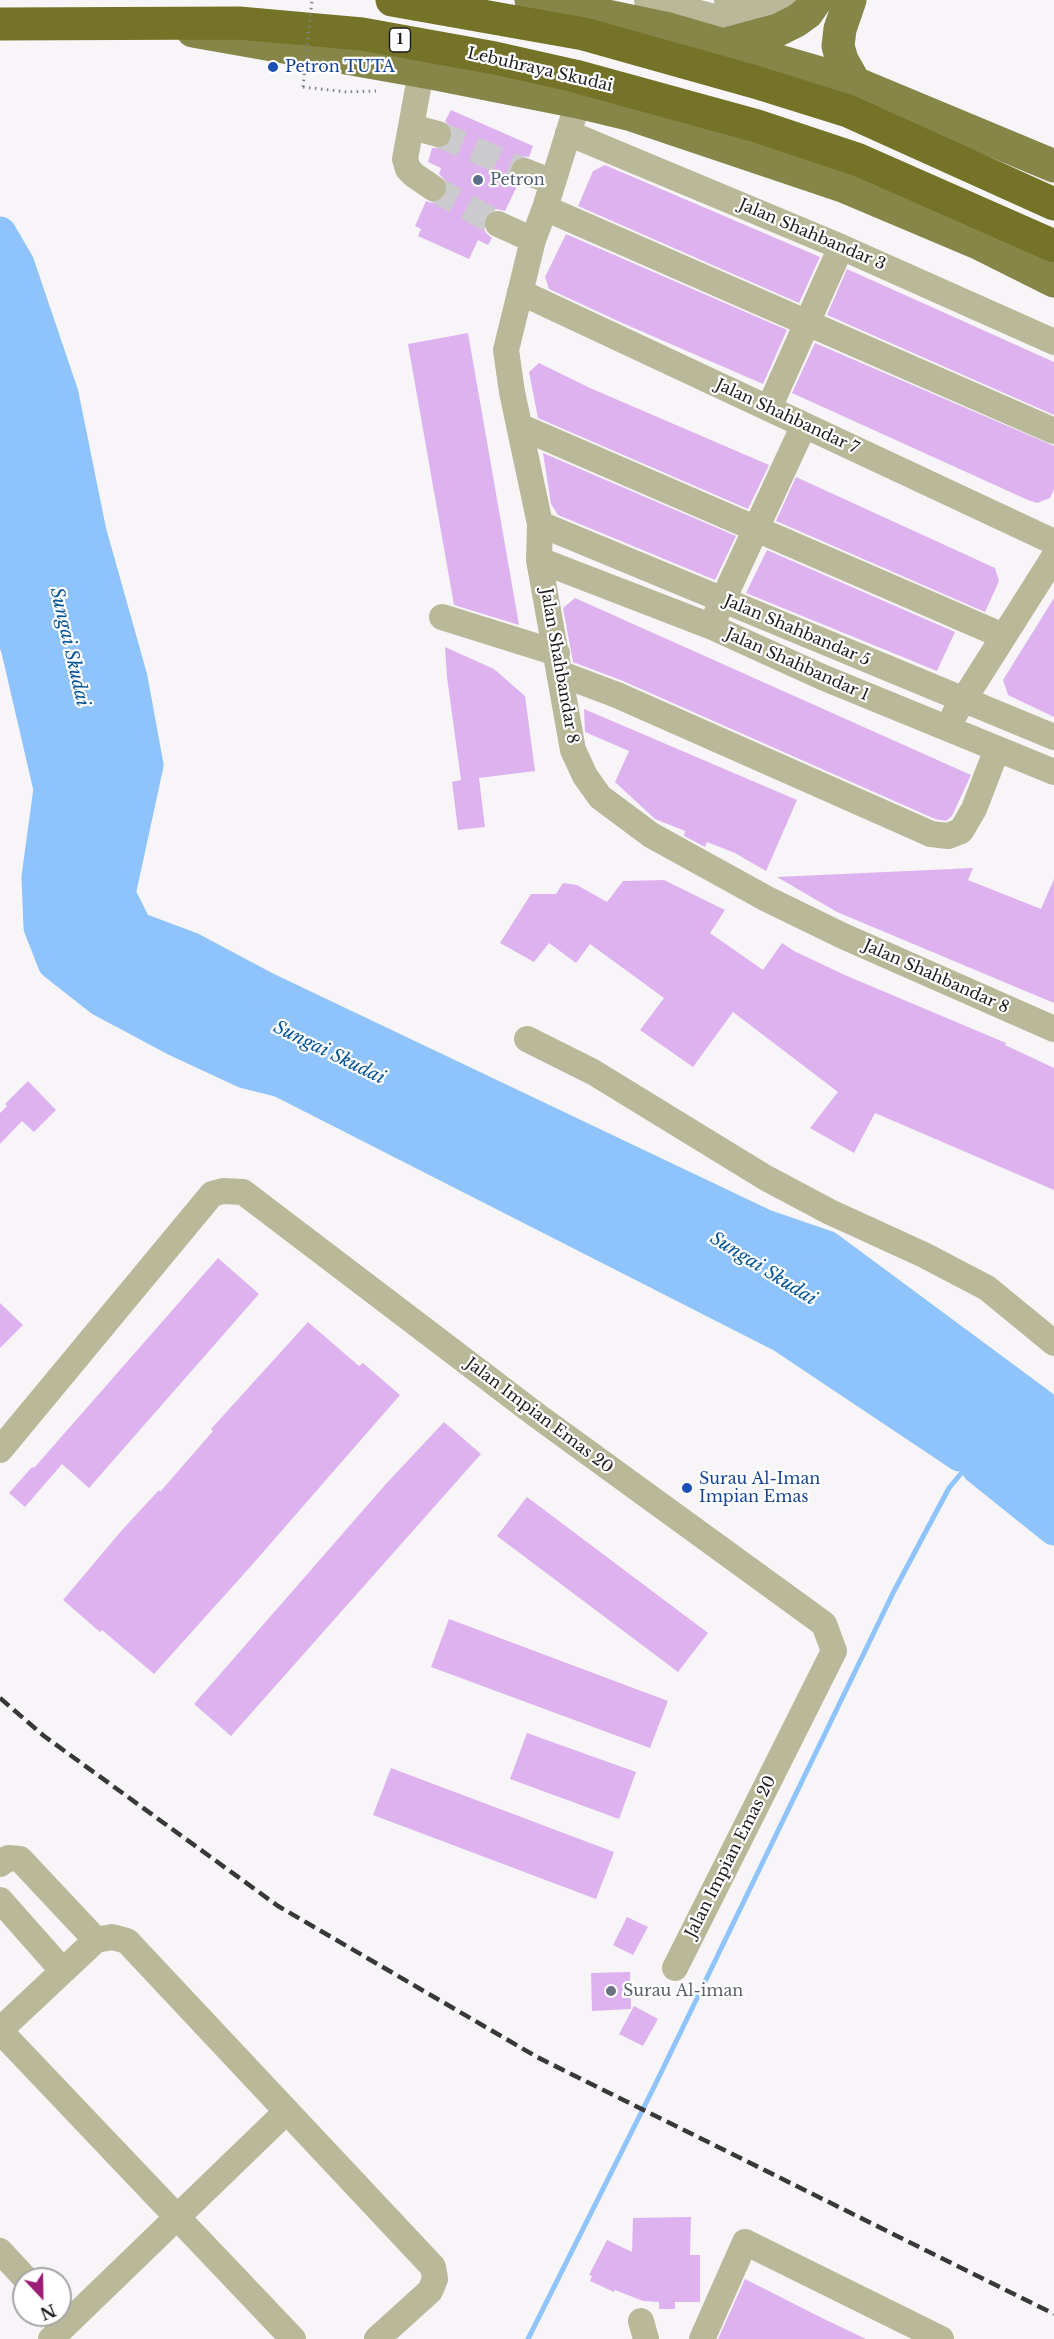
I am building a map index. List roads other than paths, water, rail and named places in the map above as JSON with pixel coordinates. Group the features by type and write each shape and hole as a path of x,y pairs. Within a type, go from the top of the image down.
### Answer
{"highway":[{"name":"1","path":"392,0 584,34 653,52 848,111 1054,204"},
{"name":"Lebuhraya Skudai","path":"0,24 239,23 362,34 495,58 647,95 757,126 859,160 1054,246"}],"main road":[{"path":"531,0 615,17 726,44 855,83 1054,166"},
{"path":"726,44 778,30 807,13 816,0"},
{"path":"778,30 800,31 816,27 823,21 833,0"},
{"path":"850,0 840,29 838,46 842,60 855,83"},
{"path":"147,23 578,102 632,116 843,186 978,243 1054,281"}],"street":[{"path":"647,0 735,22 778,30"},
{"path":"727,0 778,7 810,0"},
{"path":"421,72 405,159 408,169 433,188"},
{"name":"Jalan Shahbandar 8","path":"578,102 533,240 506,350 512,392 540,524 539,560 573,750 585,776 600,797 621,814 692,858 767,899 843,936 1054,1029"},
{"path":"412,127 438,134"},
{"name":"Jalan Shahbandar 3","path":"568,133 841,247 1054,342"},
{"path":"524,171 553,182"},
{"path":"545,208 1054,431"},
{"path":"498,224 533,240"},
{"path":"769,408 841,247"},
{"name":"Jalan Shahbandar 7","path":"520,292 1054,542"},
{"path":"710,626 804,425"},
{"path":"519,426 1003,636"},
{"name":"Jalan Shahbandar 5","path":"540,524 962,700 1050,729"},
{"path":"947,728 962,700 1054,558"},
{"name":"Jalan Shahbandar 1","path":"539,560 710,626 822,677 1054,772"},
{"path":"442,617 559,663 617,694 932,834 948,836 961,831 974,809 997,749"},
{"path":"1025,761 1050,729"},
{"path":"527,1039 593,1072 766,1178 830,1212 924,1254 987,1288 1054,1343"},
{"name":"Jalan Impian Emas 20","path":"0,1450 212,1194 223,1191 243,1192 535,1414 824,1624 834,1651 675,1968"},
{"path":"0,1864 8,1858 20,1858 96,1940"},
{"path":"0,1900 63,1971"},
{"path":"293,2339 0,2030 96,1940 112,1937 127,1941 433,2267 435,2279 430,2291 377,2339"},
{"path":"65,2329 287,2110"},
{"path":"702,2339 745,2242 941,2339"},
{"path":"0,2251 15,2267"}],"water":[{"name":"Sungai Skudai","path":"0,233 18,264 62,394 90,532 131,678 147,765 119,894 136,928 192,949 269,990 763,1225 827,1247 1054,1415 1054,1529 978,1468 782,1336 281,1081 245,1072 174,1039 101,1000 54,963 40,927 38,877 50,789 18,651 0,589"}],"waterway":[{"path":"0,233 18,264 62,394 90,532 131,678 147,765 119,894 136,928 192,949 269,990 763,1225 827,1247 1054,1415"},
{"path":"0,589 18,651 50,789 38,877 40,927 54,963 101,1000 174,1039 245,1072 281,1081 782,1336 960,1455"},
{"path":"528,2339 655,2085 894,1591 949,1488 974,1458"},
{"path":"978,1468 1054,1529"}],"tunnel":[{"path":"438,134 524,171"},
{"path":"433,188 498,224"}],"railway":[{"path":"0,1698 44,1736 278,1906 537,2057 1054,2314"}],"place":[{"name":"Petron TUTA","path":"273,67"},
{"name":"Petron","path":"478,180"},
{"name":"Surau Al-Iman Impian Emas","path":"687,1488"},
{"name":"Surau Al-iman","path":"611,1991"}]}
